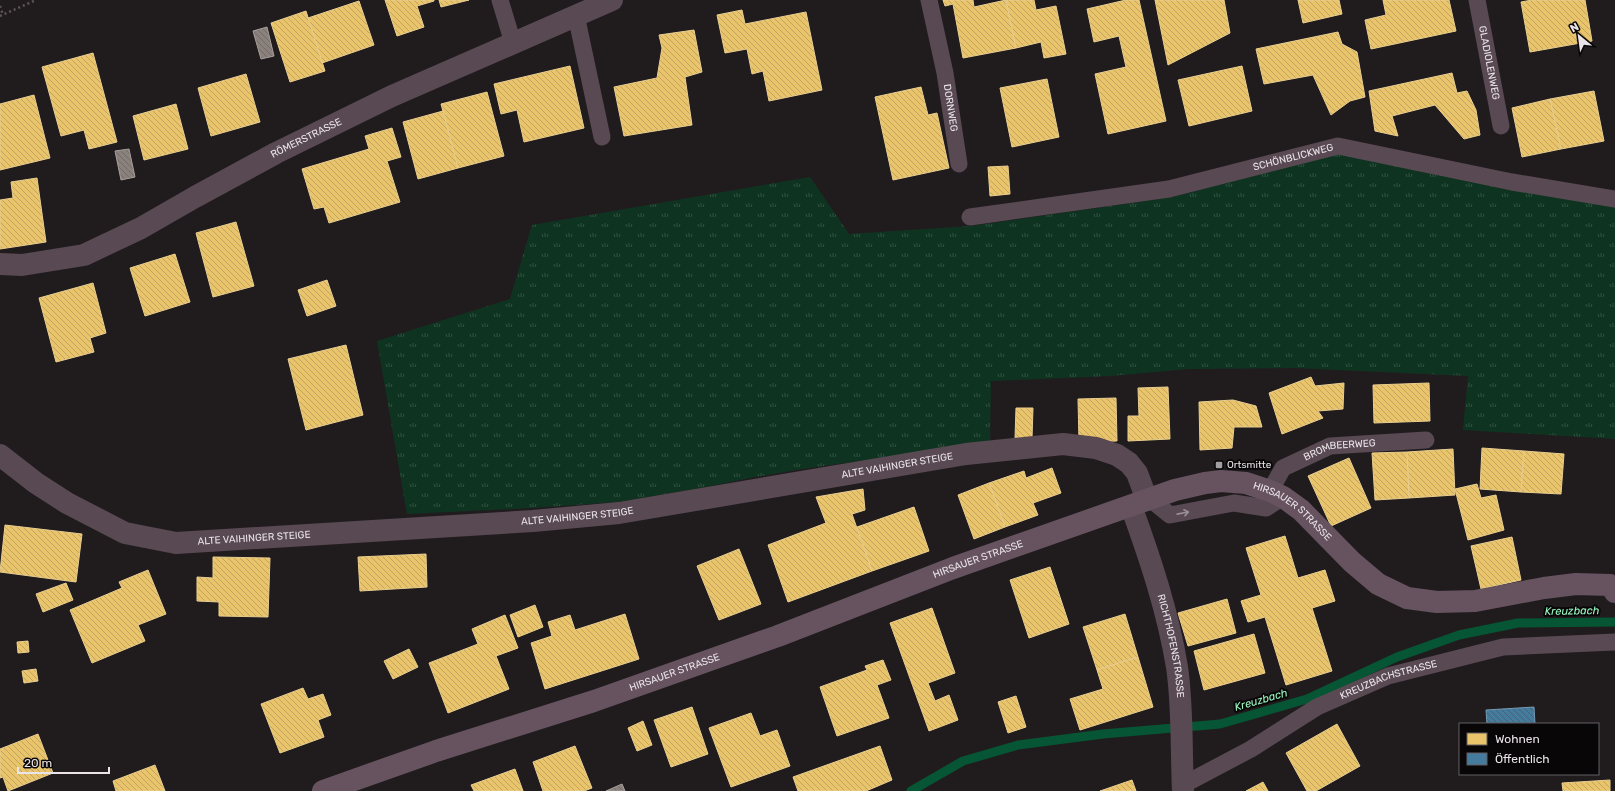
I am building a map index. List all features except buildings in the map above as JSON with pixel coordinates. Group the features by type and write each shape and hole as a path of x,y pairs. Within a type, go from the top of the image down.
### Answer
{"main road":[{"name":"HIRSAUER STRASSE","path":"323,791 436,751 594,701 778,636 953,568 1143,502 1187,487 1220,481 1246,483 1277,494 1301,510 1352,562 1378,584 1406,598 1437,602 1475,601 1544,588 1576,584 1613,587"}],"street":[{"name":"RÖMERSTRASSE","path":"0,264 22,265 84,255 142,228 276,153 392,96 612,0"},
{"name":"ALTE VAIHINGER STEIGE","path":"0,455 36,483 67,503 125,533 176,543 533,521 619,513 966,454 1063,444 1079,444 1096,448 1117,455 1129,463 1137,473 1143,502"},
{"name":"RICHTHOFENSTRASSE","path":"1143,502 1145,545 1169,628 1176,666 1181,705 1183,788"}],"lane":[{"path":"500,0 513,44"},
{"name":"DORNWEG","path":"929,0 945,73 959,164"},
{"name":"GLADIOLENWEG","path":"1477,0 1501,126"},
{"path":"576,15 602,137"},
{"name":"SCHÖNBLICKWEG","path":"970,217 1169,189 1338,146 1512,182 1615,199"},
{"name":"BROMBEERWEG","path":"1277,494 1283,468 1330,446 1426,440"},
{"name":"KREUZBACHSTRASSE","path":"1183,788 1251,749 1317,707 1388,676 1503,647 1615,642"}],"path":[{"path":"0,6 1,15 36,0"}],"green space":[{"path":"1340,151 1615,205 1615,439 1463,430 1468,376 1295,368 1188,369 1111,376 991,381 990,442 796,470 617,502 407,514 377,341 510,299 532,225 810,177 849,234 971,226 1173,197"}],"waterway":[{"name":"Kreuzbach","path":"911,791 963,761 1018,745 1103,734 1220,724 1307,699 1397,657 1459,635 1518,623 1615,622"}],"place":[{"name":"Ortsmitte","path":"1219,465"}]}
